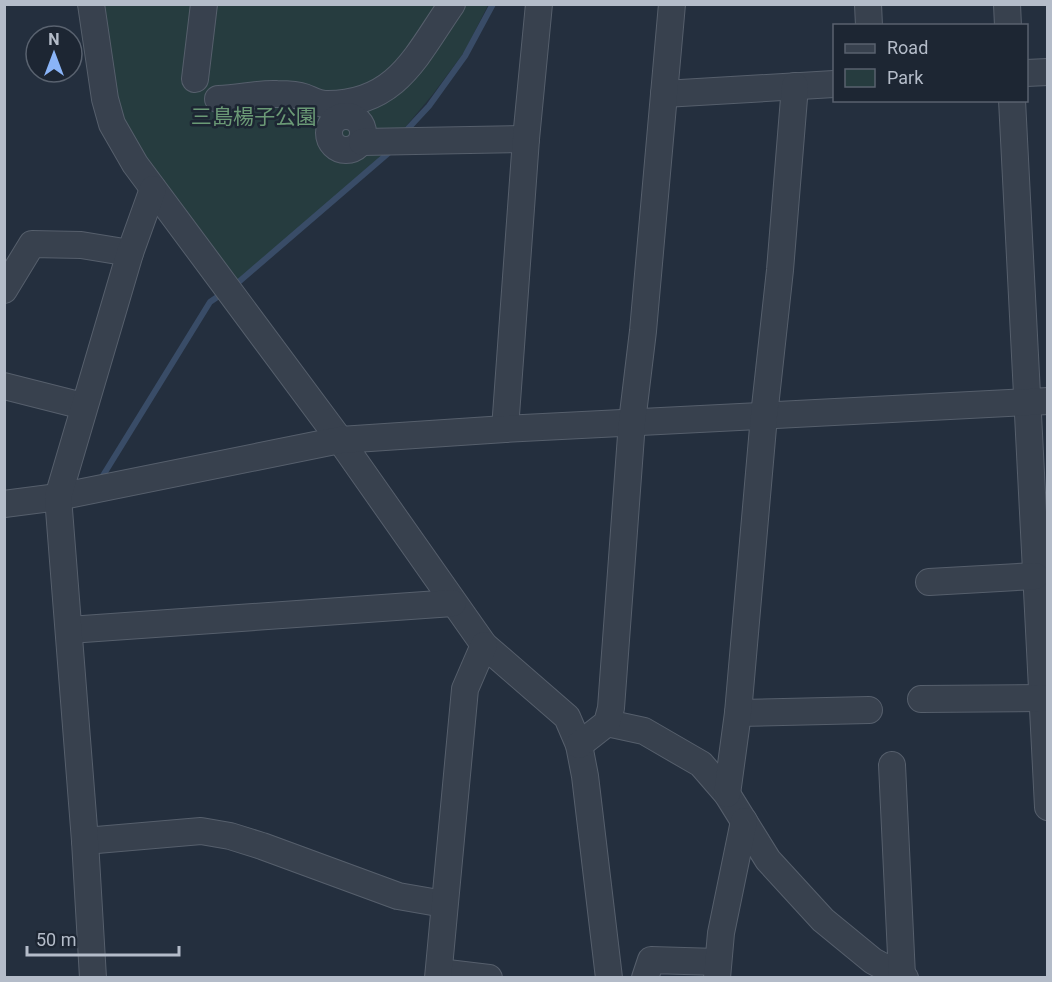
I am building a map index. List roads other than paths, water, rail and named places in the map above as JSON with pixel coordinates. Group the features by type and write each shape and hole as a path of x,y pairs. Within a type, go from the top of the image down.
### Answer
{"street":[{"path":"91,4 105,99 112,124 135,164 340,440 484,645 567,717 579,745 585,776 609,978"},
{"path":"195,79 204,4"},
{"path":"218,99 284,94 319,104 327,104 367,98 401,77 452,4"},
{"path":"505,429 526,140 539,4"},
{"path":"579,745 607,723 611,708 632,423 643,331 672,4"},
{"path":"868,4 869,24"},
{"path":"1007,4 1008,24"},
{"path":"1028,73 1047,72"},
{"path":"664,94 833,84"},
{"path":"727,794 738,713 795,86"},
{"path":"1012,102 1037,402 1035,576 1047,807"},
{"path":"362,142 526,140"},
{"path":"93,978 86,841 58,497 130,253 153,189"},
{"path":"4,290 32,244 81,245 130,253"},
{"path":"4,386 84,406"},
{"path":"4,504 58,497 340,440 505,429 1037,402"},
{"path":"929,582 1035,576"},
{"path":"69,630 453,603"},
{"path":"484,645 465,689 439,975 489,978"},
{"path":"921,699 1042,698"},
{"path":"738,713 869,710"},
{"path":"607,723 644,731 701,764 727,794 768,860 823,920 873,961 903,977"},
{"path":"892,765 903,977"},
{"path":"645,978 651,960 717,970 721,933 744,820"},
{"path":"86,841 201,831 230,836 398,897 444,904"}],"waterway":[{"path":"403,134 429,106 465,56 493,4"},
{"path":"234,286 392,150"},
{"path":"99,482 210,302 223,293"}],"park label":[{"name":"三島楊子公園","path":"254,117"}]}
